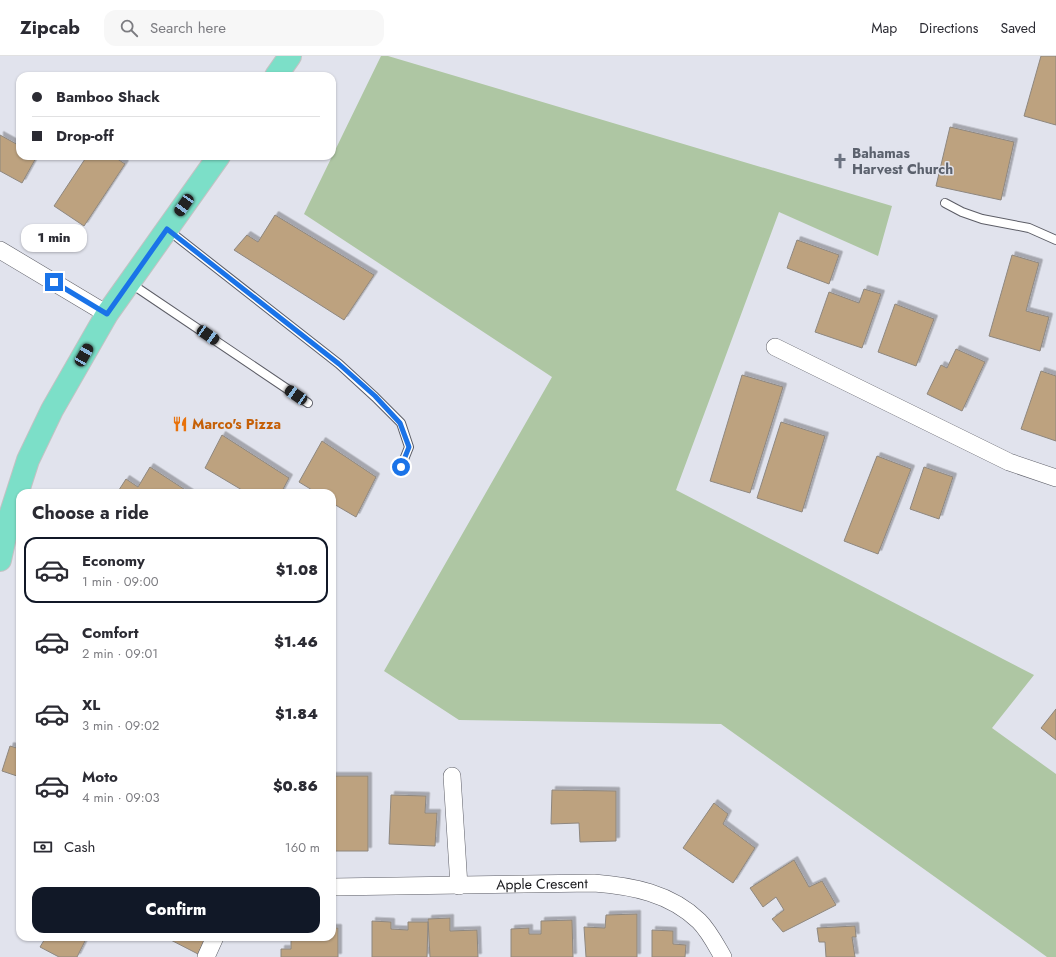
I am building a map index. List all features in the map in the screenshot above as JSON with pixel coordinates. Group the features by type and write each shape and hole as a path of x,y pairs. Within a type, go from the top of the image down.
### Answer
{"highway":[{"path":"279,72 290,56"},
{"path":"19,489 28,460 52,410 107,314 216,160"},
{"path":"0,560 9,519 16,497"}],"street":[{"path":"0,250 107,314"},
{"path":"776,347 1002,459 1056,478"},
{"path":"452,776 459,886"},
{"name":"Apple Crescent","path":"336,887 594,883 627,886 655,894 678,904 699,921 723,957"},
{"path":"206,957 213,941"}],"lane":[{"path":"945,203 962,212 982,219 1029,228 1056,240"},
{"path":"167,229 339,364 375,396 400,423 409,447 401,467"},
{"path":"130,283 308,403"}],"green space":[{"path":"381,56 388,56 892,206 878,256 779,212 676,490 1034,675 992,728 1056,774 1056,957 1047,957 721,724 459,720 384,671 552,377 304,214 330,160 336,160 336,148"}],"building":[{"path":"1041,56 1056,56 1056,125 1024,116"},
{"path":"950,127 1014,142 1001,200 936,186"},
{"path":"0,135 16,144 16,160 35,160 22,183 0,171"},
{"path":"84,160 119,160 125,164 84,226 54,206"},
{"path":"275,215 374,275 344,320 234,250 247,235 258,242"},
{"path":"797,240 839,255 829,284 787,268"},
{"path":"1012,255 1039,263 1026,311 1049,317 1040,351 989,336"},
{"path":"864,289 881,294 862,348 815,332 829,292 859,303"},
{"path":"895,304 934,319 916,366 878,352"},
{"path":"956,349 985,362 962,411 927,394 941,365 947,368"},
{"path":"1041,371 1056,376 1056,441 1021,429"},
{"path":"742,375 783,387 750,493 710,481"},
{"path":"781,422 825,436 802,512 757,498"},
{"path":"222,435 289,478 283,489 240,489 205,468"},
{"path":"322,441 376,477 356,517 336,505 336,489 310,489 299,482"},
{"path":"877,456 911,469 878,554 844,541"},
{"path":"150,467 184,489 120,489 126,479 138,487"},
{"path":"924,467 953,477 939,519 910,509"},
{"path":"1056,709 1056,740 1041,728"},
{"path":"10,746 16,748 16,776 2,771"},
{"path":"336,776 368,776 368,851 336,851"},
{"path":"552,790 616,791 616,841 580,842 579,823 551,824"},
{"path":"391,795 426,796 425,813 437,813 435,846 389,844"},
{"path":"714,803 728,814 723,824 755,848 733,883 683,848"},
{"path":"794,860 809,887 822,881 836,905 783,932 772,919 784,910 776,897 763,907 750,888"},
{"path":"637,914 637,957 586,957 584,927 605,928 606,915"},
{"path":"450,918 450,931 477,930 478,957 430,957 428,919"},
{"path":"572,920 573,957 511,957 511,929 529,928 529,934 541,934 541,921"},
{"path":"372,921 391,922 391,929 408,930 408,922 428,922 427,957 372,957"},
{"path":"855,926 856,937 852,937 855,957 826,957 825,942 819,942 817,928"},
{"path":"336,928 338,928 338,957 281,957 281,949 291,949 291,941 336,941"},
{"path":"652,930 673,931 673,944 686,945 685,957 652,957"},
{"path":"44,941 85,941 77,957 59,957 40,947"},
{"path":"173,941 204,941 198,954"}],"place":[{"name":"Bahamas Harvest Church","path":"840,161"},
{"name":"Marco's Pizza","path":"180,424"}],"route":[{"path":"54,282 107,314 167,229 339,364 375,396 400,423 409,447 401,467"}]}
